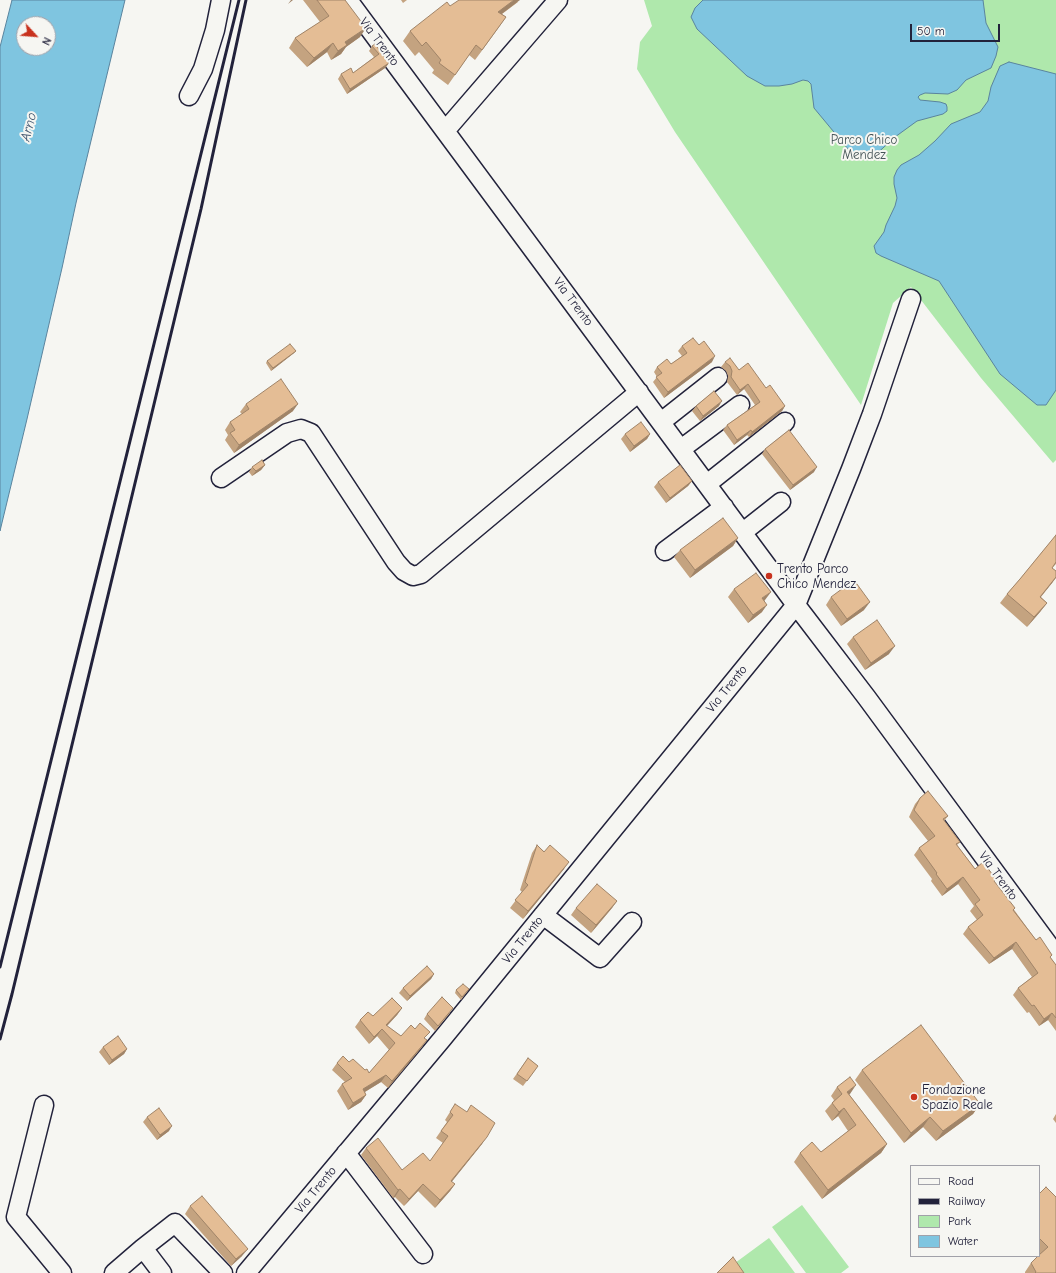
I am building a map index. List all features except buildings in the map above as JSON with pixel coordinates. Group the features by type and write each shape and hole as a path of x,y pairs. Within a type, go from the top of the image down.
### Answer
{"street":[{"path":"189,96 203,69 215,30 221,0"},
{"name":"Via Trento","path":"348,0 1056,955"},
{"path":"445,130 558,0"},
{"path":"796,605 872,414 911,298"},
{"path":"659,419 713,377"},
{"path":"222,478 287,433 301,429 311,433 396,562 404,571 413,576 421,574 639,392"},
{"path":"681,449 740,405"},
{"path":"707,484 785,422"},
{"path":"743,532 781,502"},
{"path":"665,551 724,507"},
{"name":"Via Trento","path":"246,1273 442,1039 796,605"},
{"path":"543,915 600,958 632,922"},
{"path":"44,1105 16,1217 62,1273"},
{"path":"346,1153 423,1254"},
{"path":"114,1273 175,1223 223,1273"},
{"path":"143,1248 162,1273"}],"green space":[{"name":"Parco Chico Mendez","path":"644,0 1056,0 1056,460 1053,463 981,378 911,287 893,303 861,405 675,132 637,69 640,42 652,26"},
{"path":"802,1205 849,1267 841,1273 806,1273 772,1227"},
{"path":"769,1238 795,1273 743,1273 735,1263"}],"water":[{"name":"Arno","path":"12,0 125,0 76,203 0,531 0,47"},
{"path":"703,0 983,0 986,23 998,47 991,68 966,80 957,90 948,94 925,93 918,97 920,100 946,104 947,111 943,114 917,121 895,137 872,158 862,159 848,149 814,108 811,84 808,81 803,80 792,84 779,86 765,86 747,76 697,29 691,17 695,8"},
{"path":"1009,62 1056,74 1056,390 1046,405 1037,405 1000,374 939,281 881,256 876,253 874,246 884,232 895,206 897,198 894,177 897,170 901,165 919,155 951,124 980,112 988,101 991,87 1000,66"}],"railway":[{"path":"0,967 239,0"},
{"path":"0,1039 201,209 246,0"}],"place":[{"name":"Trento Parco Chico Mendez","path":"769,576"},
{"name":"Fondazione Spazio Reale","path":"914,1097"}]}
